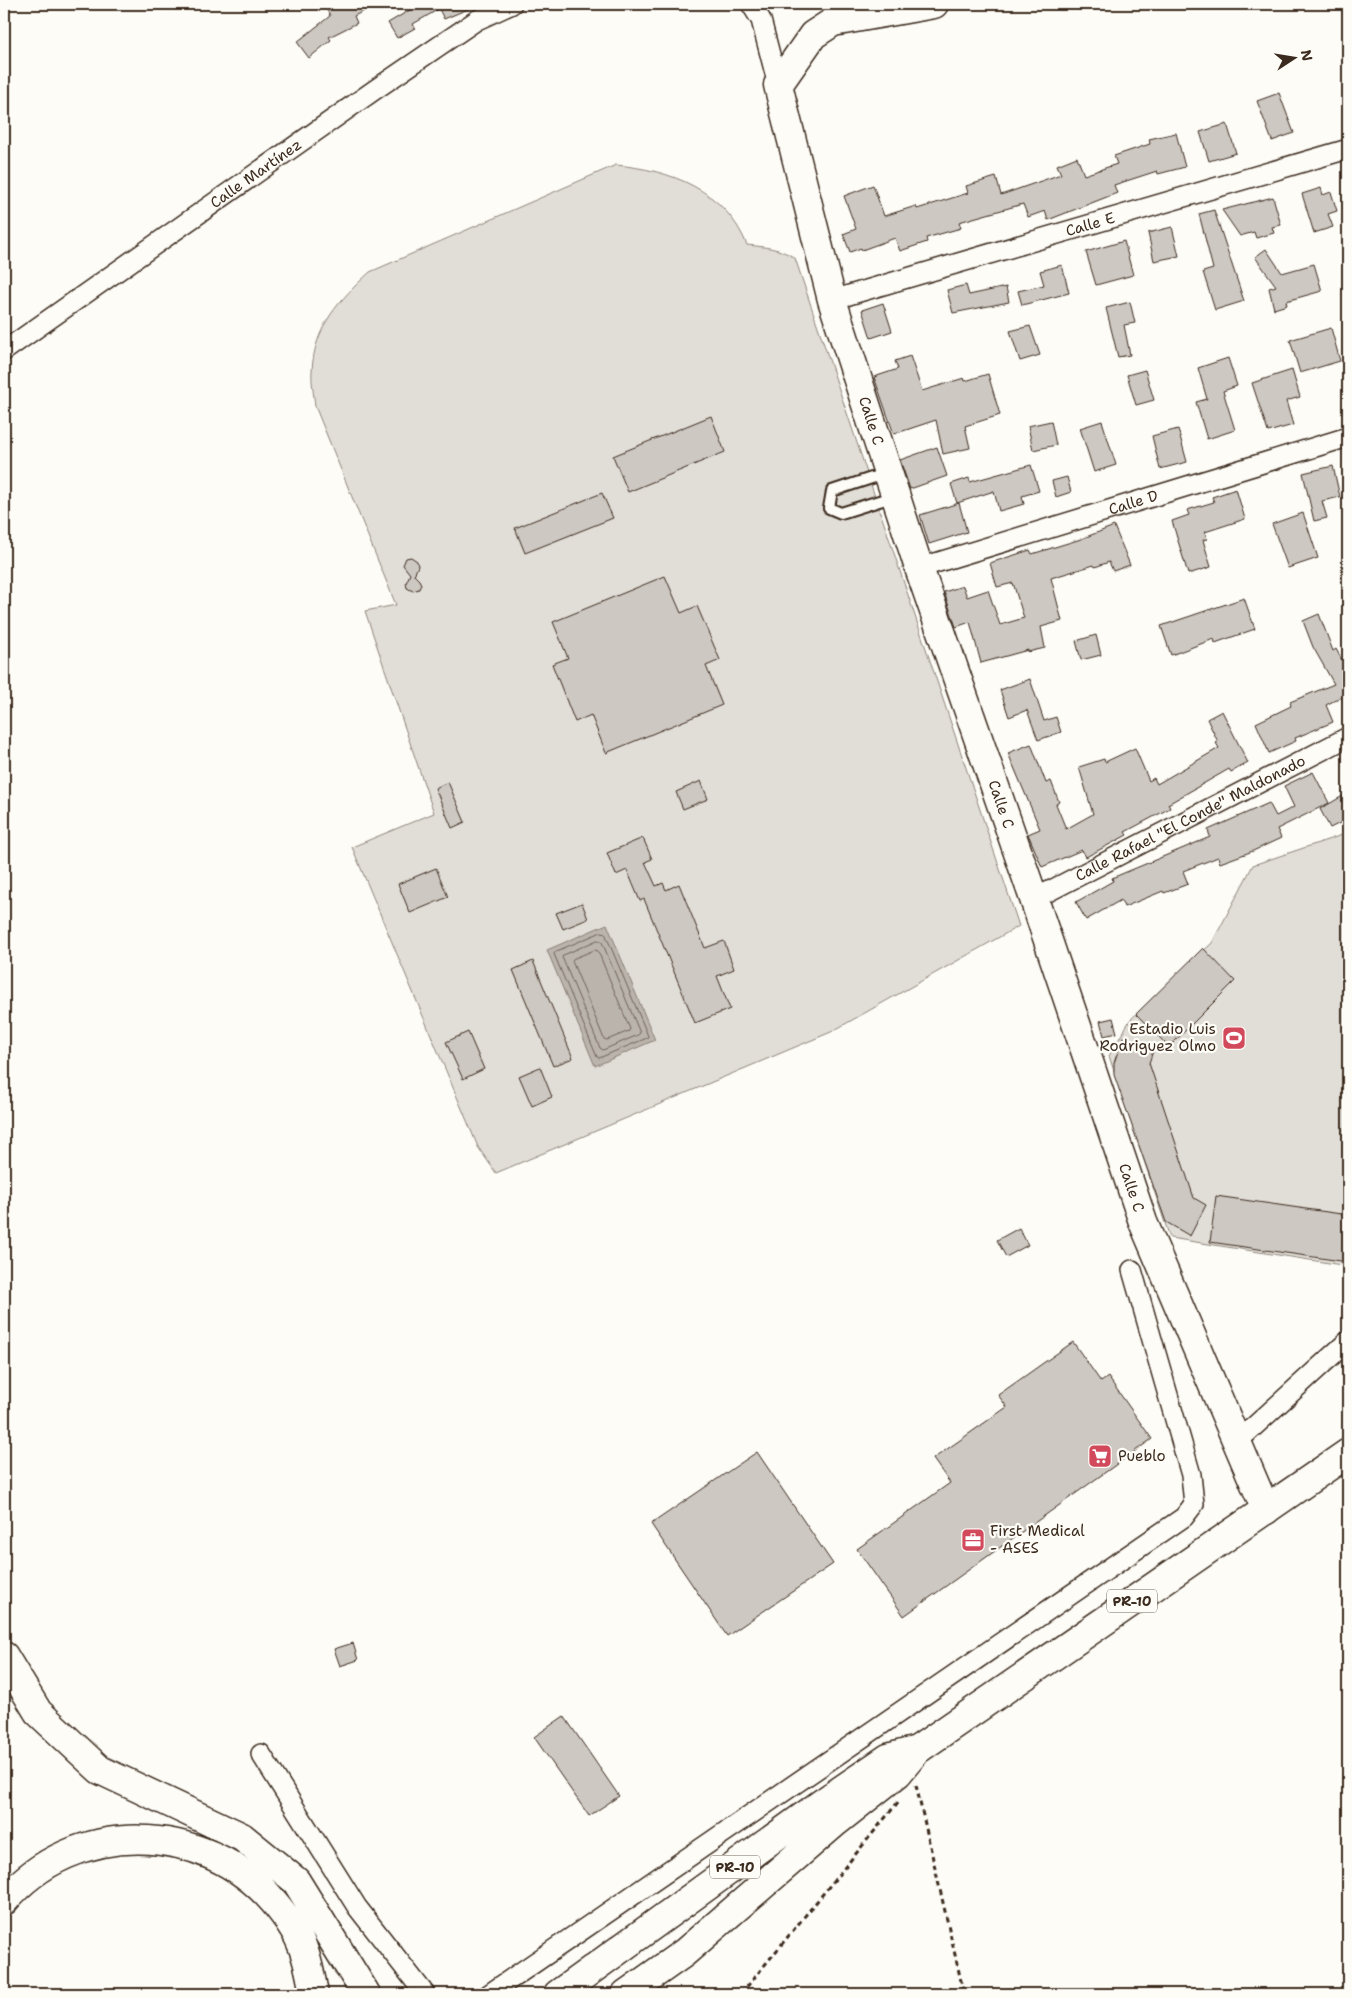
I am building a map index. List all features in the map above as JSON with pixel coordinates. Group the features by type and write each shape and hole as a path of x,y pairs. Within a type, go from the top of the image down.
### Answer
{"main road":[{"path":"778,86 813,35 833,22 934,4"},
{"name":"Calle C","path":"778,86 832,300 918,568 1034,900 1143,1222 1266,1510"},
{"name":"PR-10","path":"626,1994 684,1953 836,1822 898,1774 917,1750 1348,1453"},
{"path":"4,1656 38,1712 100,1770 242,1837 296,1881 366,1994"},
{"name":"PR-10","path":"558,1994 822,1803 888,1758 917,1750"},
{"path":"4,1901 32,1873 51,1861 96,1845 123,1839 152,1840 201,1850 220,1858 245,1875 265,1892 285,1916 301,1943 311,1975 314,1994"}],"street":[{"name":"Calle Martínez","path":"4,351 373,91 477,20 512,4"},
{"path":"751,4 762,20 778,86"},
{"name":"Calle E","path":"832,300 1348,150"},
{"name":"Calle D","path":"918,568 1348,437"},
{"name":"Calle Rafael \"El Conde\" Maldonado","path":"1034,900 1348,737"},
{"path":"489,1994 1184,1517 1194,1504 1190,1475 1132,1270"},
{"path":"1237,1442 1348,1341"},
{"path":"261,1754 357,1907 425,1994"}],"lane":[{"path":"892,484 841,513 829,508 832,491 892,484"}],"path":[{"path":"909,1790 915,1782 964,1994"},
{"path":"741,1994 902,1797"}],"shaded area":[{"path":"616,165 657,172 694,186 725,210 737,226 747,245 778,250 795,258 1019,926 831,1032 496,1173 478,1147 352,847 434,813 365,611 396,605 315,406 312,384 314,355 323,328 330,316 348,293 370,272"},
{"name":"Estadio Luis Rodriguez Olmo","path":"1348,833 1348,1266 1170,1238 1109,1056 1130,1020 1212,943 1253,865"}],"water":[{"path":"607,924 655,1040 595,1066 547,950"}],"building":[{"path":"324,4 378,4 354,16 357,23 329,37 331,40 309,58 297,42 330,16"},
{"path":"420,4 480,4 444,19 439,9 413,24 415,28 397,38 388,23"},
{"path":"1279,93 1294,133 1272,141 1257,101"},
{"path":"1227,124 1236,153 1209,161 1200,132"},
{"path":"1176,133 1185,167 1158,174 1157,171 1114,185 1117,193 1048,220 1045,211 1028,217 1023,204 959,222 961,228 926,238 927,242 900,251 895,238 862,250 861,248 850,252 843,234 856,229 844,196 873,185 884,216 916,206 917,209 968,193 966,186 996,177 1001,195 1061,174 1057,165 1077,157 1084,175 1117,164 1114,156 1150,144 1149,139"},
{"path":"1321,188 1323,195 1331,192 1337,211 1328,214 1333,227 1314,233 1302,194"},
{"path":"1273,197 1281,225 1272,227 1274,233 1256,238 1254,232 1240,236 1222,210"},
{"path":"1214,210 1244,301 1215,310 1203,272 1213,269 1199,214"},
{"path":"1172,227 1179,256 1154,261 1148,233"},
{"path":"1124,241 1133,275 1096,285 1086,252"},
{"path":"1266,249 1282,273 1314,264 1322,291 1286,301 1287,305 1274,309 1269,288 1276,286 1255,257"},
{"path":"1062,265 1069,293 1022,305 1018,291 1044,285 1040,271"},
{"path":"966,285 969,295 1006,287 1009,302 953,313 947,290"},
{"path":"1130,302 1135,323 1124,325 1130,355 1118,357 1106,308"},
{"path":"883,303 892,331 871,338 862,310"},
{"path":"1030,326 1040,355 1020,361 1010,331"},
{"path":"1331,328 1340,361 1300,373 1290,340"},
{"path":"910,356 922,391 964,378 965,381 988,374 1000,415 965,426 970,448 943,454 936,420 894,434 874,377 898,369 895,361"},
{"path":"1228,358 1237,386 1223,391 1235,430 1207,439 1196,402 1207,399 1198,368"},
{"path":"1145,370 1154,400 1136,405 1127,375"},
{"path":"1292,370 1300,397 1286,401 1293,425 1268,432 1252,383"},
{"path":"711,416 725,452 628,492 613,456"},
{"path":"1051,421 1056,445 1033,450 1028,426"},
{"path":"1102,421 1116,465 1094,472 1080,428"},
{"path":"1178,429 1187,462 1160,469 1152,436"},
{"path":"937,447 947,476 910,489 900,460"},
{"path":"1031,465 1039,491 1022,496 1024,504 999,511 994,491 957,503 951,484 969,478 970,482"},
{"path":"1333,466 1340,497 1322,501 1327,518 1314,521 1303,473"},
{"path":"1067,477 1071,492 1056,497 1052,481"},
{"path":"1236,489 1245,519 1205,532 1207,539 1203,540 1211,567 1188,574 1172,521 1189,515 1187,510 1214,502 1212,497"},
{"path":"602,493 613,518 525,553 515,528"},
{"path":"959,503 967,532 929,544 920,515"},
{"path":"1303,513 1318,558 1288,568 1272,524"},
{"path":"1114,526 1130,565 1113,571 1109,562 1051,578 1062,621 1041,627 1045,648 1028,652 1028,650 981,663 970,622 956,627 944,592 963,586 967,597 988,590 1000,625 1024,618 1013,583 997,587 990,563 1030,550 1032,554 1081,539"},
{"path":"411,557 417,561 418,566 414,575 421,584 419,589 413,591 407,588 406,583 410,574 403,565 406,558"},
{"path":"665,576 681,613 697,606 720,660 706,666 722,705 606,753 591,715 575,722 552,664 568,658 553,622"},
{"path":"1244,598 1255,629 1215,643 1214,639 1171,655 1161,626"},
{"path":"1319,614 1333,651 1336,649 1348,671 1348,710 1341,697 1326,705 1333,722 1295,738 1296,741 1269,753 1256,723 1291,706 1290,702 1334,684 1313,647 1303,621"},
{"path":"1096,635 1101,655 1081,660 1076,641"},
{"path":"1030,679 1044,721 1056,717 1061,732 1038,740 1027,710 1009,717 1000,690"},
{"path":"1222,711 1248,763 1231,772 1229,769 1168,804 1170,808 1125,832 1127,835 1086,857 1082,850 1042,867 1028,834 1040,829 1008,753 1031,744 1046,783 1051,781 1059,802 1056,804 1066,829 1093,814 1079,767 1104,759 1105,762 1135,748 1149,781 1154,778 1157,784 1219,748 1207,719"},
{"path":"1313,772 1329,803 1277,829 1281,838 1220,863 1218,857 1183,871 1188,884 1164,893 1163,891 1124,907 1121,900 1086,920 1076,902 1113,881 1112,878 1210,837 1208,830 1269,803 1276,816 1294,807 1284,786"},
{"path":"701,781 708,799 683,809 676,792"},
{"path":"448,782 465,822 452,828 435,788"},
{"path":"1348,793 1348,819 1330,828 1320,809"},
{"path":"643,838 652,859 645,862 656,886 663,883 666,890 679,884 705,948 724,941 734,969 717,976 730,1009 695,1023 644,899 640,901 627,870 616,875 607,853"},
{"path":"436,868 448,897 410,913 398,884"},
{"path":"582,903 588,919 563,929 556,913"},
{"path":"1203,948 1235,981 1169,1047 1136,1014"},
{"path":"533,961 573,1058 553,1066 513,970"},
{"path":"1113,1018 1117,1033 1104,1036 1100,1021"},
{"path":"468,1032 484,1069 463,1079 446,1042"},
{"path":"1123,1037 1154,1048 1149,1063 1194,1198 1206,1205 1190,1236 1166,1222 1114,1075 1114,1063"},
{"path":"540,1067 552,1097 532,1106 519,1076"},
{"path":"1216,1196 1348,1215 1348,1262 1210,1242"},
{"path":"1019,1228 1028,1245 1006,1257 997,1240"},
{"path":"1073,1342 1101,1382 1108,1377 1152,1439 904,1616 857,1549 950,1483 933,1459 1007,1407 998,1395"},
{"path":"757,1452 833,1564 727,1636 651,1524"},
{"path":"353,1643 358,1660 340,1666 334,1649"},
{"path":"564,1716 619,1796 589,1816 534,1737"}],"place":[{"name":"Estadio Luis Rodriguez Olmo","path":"1234,1038"},
{"name":"Pueblo","path":"1100,1456"},
{"name":"First Medical - ASES","path":"973,1540"}]}
